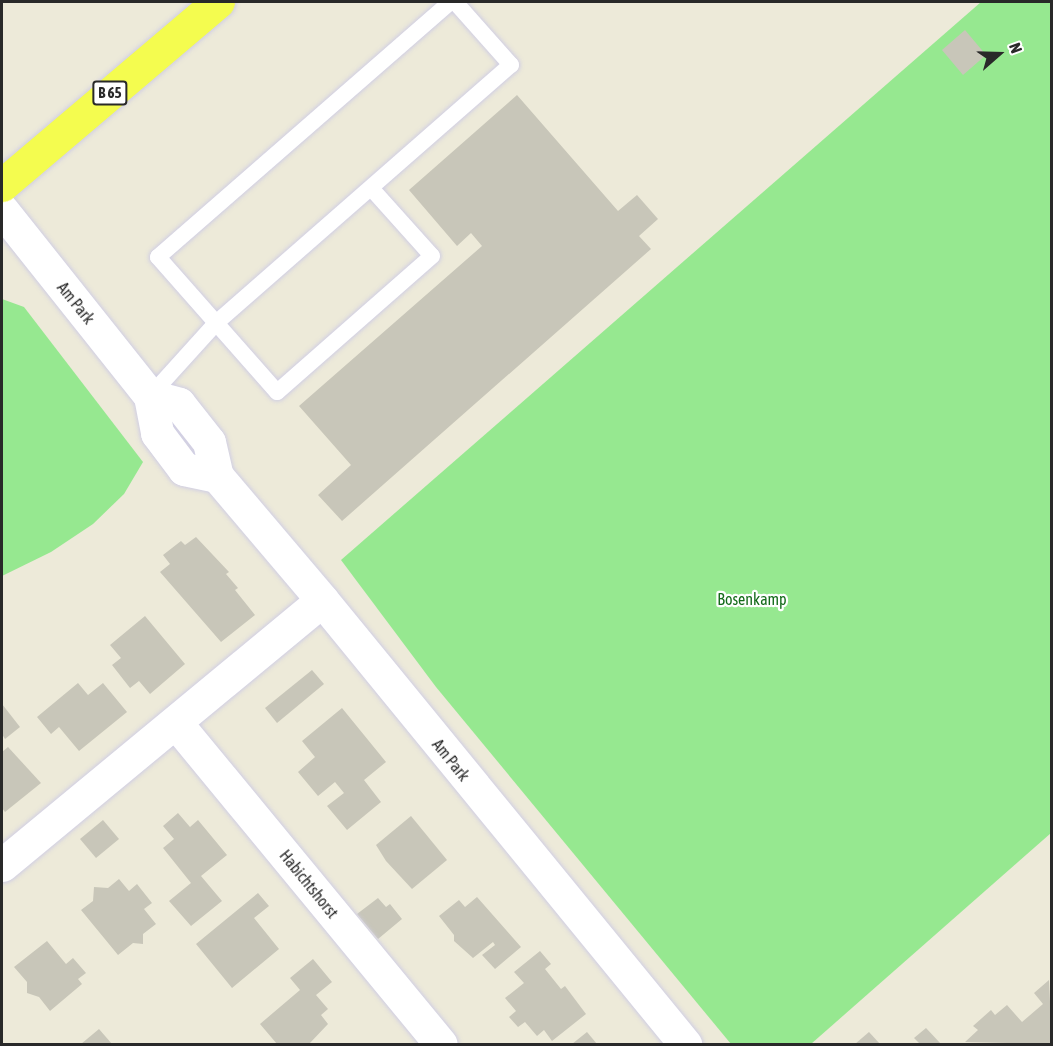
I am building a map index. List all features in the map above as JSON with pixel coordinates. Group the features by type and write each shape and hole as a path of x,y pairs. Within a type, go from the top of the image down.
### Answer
{"main road":[{"name":"B 65","path":"2,185 218,2"}],"street":[{"name":"Am Park","path":"2,210 150,396 179,404 209,442 216,476 322,600 685,1044"},
{"path":"2,865 322,600"},
{"name":"Habichtshorst","path":"176,723 441,1044"}],"lane":[{"path":"371,188 432,256 276,392 158,257 450,2"},
{"path":"150,396 216,323 511,65 455,2"}],"green space":[{"name":"Bosenkamp","path":"981,2 1051,2 1051,833 811,1044 731,1044 436,687 341,560"},
{"path":"2,299 24,307 143,462 124,494 93,524 51,552 2,576"}],"building":[{"path":"965,30 986,55 963,75 942,50"},
{"path":"517,95 618,211 637,195 658,219 639,236 651,249 342,521 318,495 351,465 299,406 482,246 471,233 457,246 409,190"},
{"path":"196,537 229,572 226,574 238,588 235,590 255,615 221,642 160,572 170,564 163,555 181,541 185,545"},
{"path":"145,616 185,664 150,694 139,681 130,688 112,665 121,658 110,645"},
{"path":"312,670 324,684 277,723 265,708"},
{"path":"78,683 88,695 103,683 127,712 79,751 59,727 51,734 37,717"},
{"path":"2,704 20,727 5,739 2,734"},
{"path":"342,708 386,762 364,780 381,802 347,830 327,806 344,793 335,782 318,796 298,772 315,757 302,741"},
{"path":"8,747 41,783 5,812 2,808 2,752"},
{"path":"178,813 190,827 198,820 227,855 201,876 222,901 191,926 169,901 191,883 163,848 174,839 163,826"},
{"path":"411,816 447,860 412,889 386,861 376,845"},
{"path":"103,820 119,839 96,858 80,839"},
{"path":"119,879 129,891 137,884 152,903 144,909 156,924 143,934 143,944 133,943 118,955 81,910 93,901 94,887 108,888"},
{"path":"258,893 269,906 254,918 279,949 232,988 196,944"},
{"path":"477,897 521,947 495,969 482,955 495,945 493,942 473,958 454,941 454,935 439,916 459,900 465,907"},
{"path":"378,898 386,907 390,904 402,919 378,939 357,914"},
{"path":"47,941 66,964 73,958 86,973 78,979 82,984 50,1011 39,997 27,993 27,982 14,967"},
{"path":"540,951 551,964 545,969 561,989 565,986 586,1014 552,1041 544,1030 537,1036 525,1022 518,1027 509,1017 516,1011 505,998 524,983 514,972"},
{"path":"313,959 332,982 316,995 328,1009 321,1015 328,1024 309,1044 277,1044 260,1024 300,990 290,978"},
{"path":"1049,980 1052,1044 965,1042 978,1030 973,1026 991,1010 995,1015 1007,1005 1022,1022 1043,1004 1034,993"},
{"path":"926,1028 941,1044 920,1044 914,1038"},
{"path":"99,1029 112,1044 81,1044"},
{"path":"587,1032 597,1044 572,1044"},
{"path":"869,1032 880,1044 855,1044"}]}
